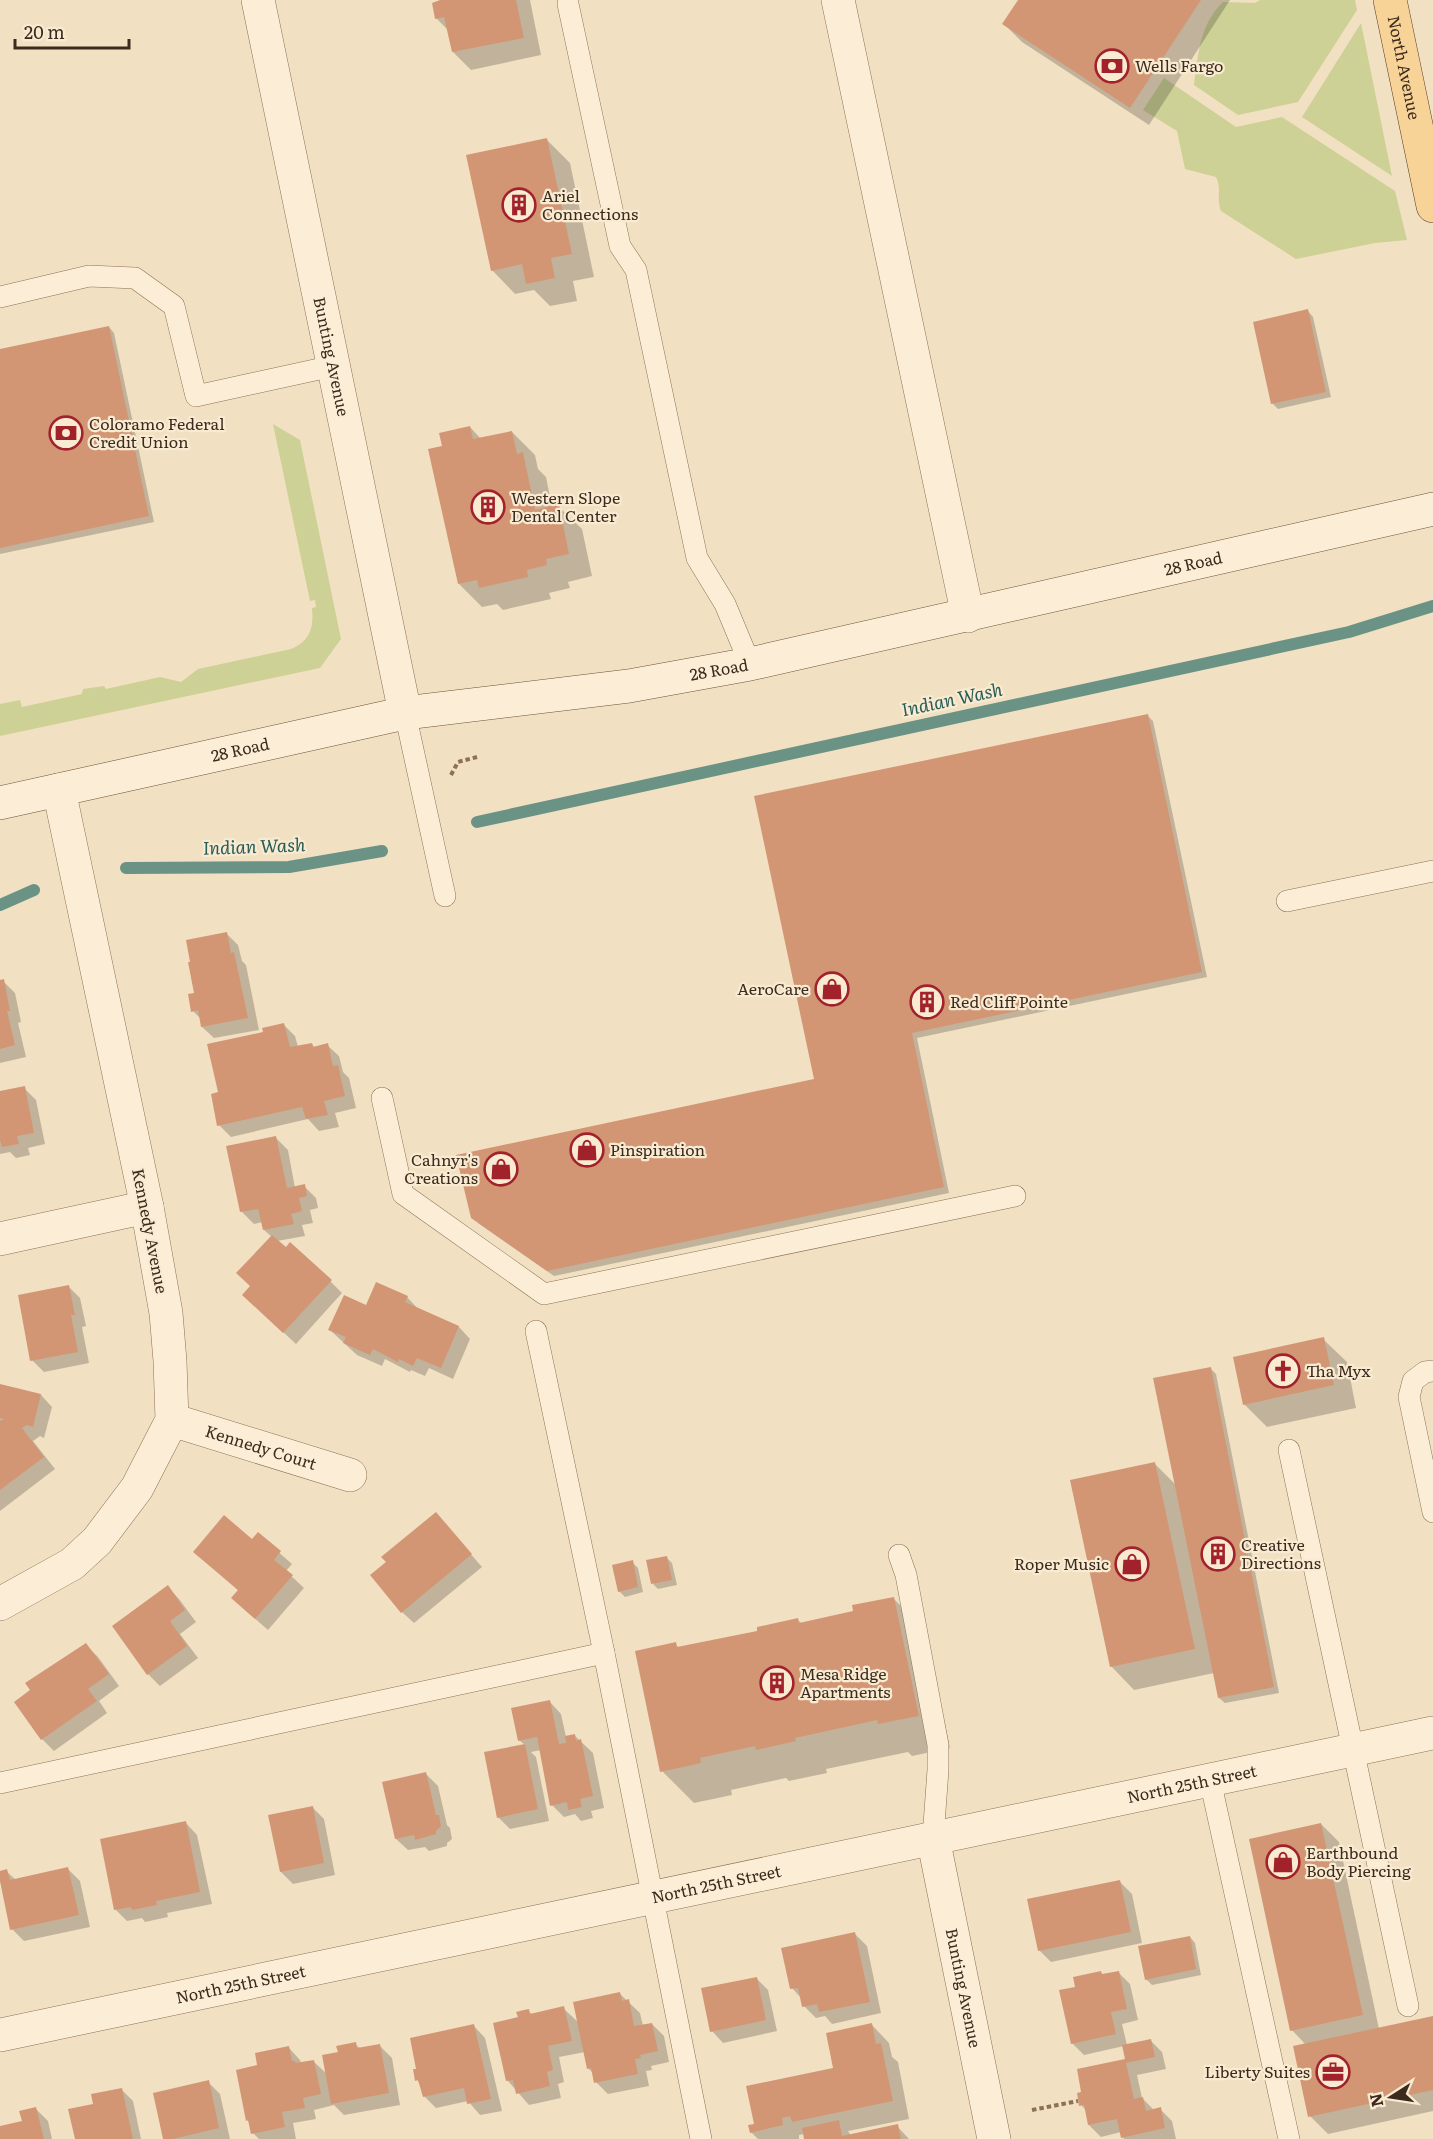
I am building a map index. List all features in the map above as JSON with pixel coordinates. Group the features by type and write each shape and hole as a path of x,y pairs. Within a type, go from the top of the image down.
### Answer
{"main road":[{"name":"North Avenue","path":"1390,0 1433,206"}],"street":[{"name":"Bunting Avenue","path":"258,0 405,713"},
{"path":"838,0 968,616"},
{"name":"28 Road","path":"0,803 405,713 629,686 750,664 1433,509"},
{"name":"Kennedy Avenue","path":"0,1604 72,1564 97,1541 136,1488 172,1420 166,1313 147,1207 59,790"},
{"path":"0,1239 147,1207"},
{"name":"Kennedy Court","path":"172,1420 350,1475"},
{"name":"North 25th Street","path":"0,2035 1433,1733"},
{"name":"Bunting Avenue","path":"933,1838 994,2139"}],"lane":[{"path":"569,1 620,246 636,270 697,558 725,604 750,664"},
{"path":"0,297 89,276 135,278 174,306 196,396 333,366"},
{"path":"405,713 445,896"},
{"path":"1287,901 1433,871"},
{"path":"382,1098 404,1194 544,1294 1015,1196"},
{"path":"536,1331 604,1653 701,2139"},
{"path":"1433,1371 1425,1372 1413,1382 1410,1397 1433,1512"},
{"path":"1289,1450 1408,2006"},
{"path":"899,1555 906,1575 938,1745 933,1838"},
{"path":"0,1783 604,1653"},
{"path":"1210,1780 1289,2139"}],"path":[{"path":"446,783 459,762 477,757"},
{"path":"1032,2110 1078,2101"}],"green space":[{"path":"1260,0 1355,0 1357,10 1298,102 1238,115 1194,85 1201,40 1209,20 1223,2 1255,3"},
{"path":"1361,23 1392,176 1302,117"},
{"path":"1164,78 1236,127 1282,117 1395,191 1407,240 1375,243 1296,259 1221,211 1219,185 1216,177 1185,169 1177,131 1143,110"},
{"path":"273,424 300,440 341,639 320,668 0,736 0,704 20,700 22,707 82,694 83,689 104,686 106,689 160,677 181,682 198,669 291,649 307,638 312,622 312,608 316,607 315,600 310,601"}],"building":[{"path":"440,0 516,0 524,38 452,52 444,17 435,19 432,3"},
{"name":"Wells Fargo","path":"1018,0 1201,0 1130,108 1002,24"},
{"name":"Ariel Connections","path":"547,138 572,254 551,258 555,278 526,284 522,264 491,271 466,155"},
{"path":"1308,309 1326,392 1271,404 1253,322"},
{"name":"Coloramo Federal Credit Union","path":"109,326 149,516 0,548 0,349"},
{"name":"Western Slope Dental Center","path":"470,426 473,439 512,431 517,454 523,452 535,510 559,504 569,554 546,559 547,565 527,570 528,577 479,588 477,580 458,584 428,449 442,446 439,433"},
{"name":"Red Cliff Pointe","path":"1148,714 1202,972 912,1033 944,1187 547,1271 471,1218 456,1155 814,1079 754,796"},
{"path":"227,932 231,953 234,952 248,1018 201,1027 198,1010 191,1012 188,994 194,993 186,940"},
{"path":"4,979 10,1011 7,1011 15,1045 0,1049 0,980"},
{"path":"284,1023 290,1047 312,1043 313,1047 328,1043 333,1066 338,1065 345,1096 324,1101 328,1115 306,1119 302,1107 217,1126 211,1094 218,1092 207,1044 263,1032 262,1028"},
{"path":"25,1086 34,1133 17,1136 19,1144 2,1147 0,1091"},
{"path":"276,1136 287,1188 305,1184 307,1196 299,1198 302,1211 291,1214 294,1224 263,1230 258,1209 240,1212 226,1146"},
{"path":"272,1235 286,1247 290,1242 332,1280 283,1333 242,1295 250,1286 236,1273"},
{"path":"376,1282 408,1296 405,1302 459,1326 441,1368 417,1358 413,1366 399,1359 398,1362 373,1349 370,1355 343,1343 346,1337 328,1330 344,1295 366,1305"},
{"path":"69,1285 75,1315 71,1315 78,1352 30,1361 18,1295"},
{"name":"Tha Myx","path":"1324,1337 1334,1385 1243,1405 1233,1357"},
{"name":"Creative Directions","path":"1211,1367 1274,1687 1218,1698 1153,1378"},
{"path":"0,1384 41,1394 33,1427 27,1425 22,1428 44,1457 0,1490 0,1421 4,1419 0,1418"},
{"name":"Roper Music","path":"1155,1462 1195,1649 1110,1667 1070,1480"},
{"path":"436,1512 472,1554 401,1613 370,1575 386,1562 381,1557"},
{"path":"224,1515 252,1539 258,1532 281,1551 274,1560 293,1575 255,1619 231,1598 238,1590 193,1552"},
{"path":"667,1556 672,1580 651,1584 646,1560"},
{"path":"633,1560 638,1587 618,1592 612,1565"},
{"path":"168,1585 185,1610 170,1621 187,1646 147,1675 112,1626"},
{"name":"Mesa Ridge Apartments","path":"894,1597 919,1716 878,1724 877,1720 795,1738 796,1741 756,1750 755,1746 700,1758 701,1763 660,1772 635,1651 676,1642 677,1647 757,1631 757,1627 798,1618 799,1623 853,1611 852,1605"},
{"path":"86,1643 109,1674 88,1689 97,1701 41,1740 14,1702 30,1690 25,1683"},
{"path":"550,1700 559,1744 566,1743 565,1736 575,1734 576,1741 581,1739 593,1796 580,1799 582,1807 568,1810 567,1802 550,1806 537,1737 518,1741 511,1708"},
{"path":"525,1744 538,1809 497,1818 484,1752"},
{"path":"426,1772 436,1815 439,1815 441,1826 436,1834 419,1839 415,1840 414,1835 395,1839 382,1782"},
{"path":"313,1806 324,1863 280,1872 268,1815"},
{"path":"186,1821 200,1892 156,1901 157,1905 132,1910 131,1907 114,1910 100,1839"},
{"path":"1321,1823 1363,2015 1290,2031 1249,1839"},
{"path":"68,1867 79,1915 10,1930 0,1871 7,1869 10,1880"},
{"path":"1120,1880 1131,1932 1038,1951 1027,1899"},
{"path":"855,1932 870,2002 819,2012 817,2004 802,2007 798,1988 790,1989 781,1948"},
{"path":"1190,1936 1196,1969 1145,1980 1138,1946"},
{"path":"1101,1971 1102,1974 1119,1971 1127,2009 1111,2012 1116,2034 1071,2044 1059,1990 1075,1987 1073,1977"},
{"path":"757,1977 766,2020 710,2032 701,1988"},
{"path":"620,1992 622,2001 629,1999 634,2026 652,2023 658,2051 640,2055 641,2058 635,2059 638,2074 594,2083 591,2068 587,2069 573,2002"},
{"path":"564,2006 572,2041 548,2046 553,2070 547,2072 550,2086 516,2094 513,2080 506,2081 493,2023 518,2017 516,2012 524,2010 529,2009 530,2014"},
{"path":"1433,2016 1433,2090 1308,2117 1293,2046"},
{"path":"872,2023 876,2044 881,2043 893,2101 792,2122 790,2116 782,2118 783,2125 750,2133 748,2125 754,2124 746,2086 833,2068 826,2033"},
{"path":"474,2024 491,2099 467,2104 464,2088 423,2097 418,2080 415,2081 413,2069 416,2069 410,2038"},
{"path":"1151,2039 1155,2057 1126,2063 1134,2099 1143,2097 1146,2111 1161,2107 1165,2128 1121,2138 1117,2119 1088,2125 1084,2105 1079,2106 1077,2093 1081,2092 1077,2069 1125,2059 1122,2045"},
{"path":"356,2042 357,2048 380,2044 389,2093 331,2104 322,2055 338,2052 336,2046"},
{"path":"289,2046 292,2061 295,2063 314,2060 321,2094 303,2098 305,2108 282,2112 285,2127 251,2134 248,2120 246,2121 236,2070 257,2065 255,2053"},
{"path":"209,2080 219,2128 173,2139 163,2139 153,2093"},
{"path":"122,2088 133,2139 75,2139 68,2109 93,2104 91,2094"},
{"path":"36,2107 44,2139 0,2139 0,2126 22,2121 19,2111"},
{"path":"839,2120 842,2136 898,2124 901,2139 804,2139 802,2128"}],"waterway":[{"name":"Indian Wash","path":"477,822 1349,632 1433,606"},
{"name":"Indian Wash","path":"126,868 289,867 382,851"},
{"name":"Indian Wash","path":"0,905 34,890"}],"place":[{"name":"Wells Fargo","path":"1112,66"},
{"name":"Ariel Connections","path":"519,205"},
{"name":"Coloramo Federal Credit Union","path":"66,433"},
{"name":"Western Slope Dental Center","path":"488,507"},
{"name":"AeroCare","path":"832,989"},
{"name":"Red Cliff Pointe","path":"927,1002"},
{"name":"Pinspiration","path":"587,1150"},
{"name":"Cahnyr's Creations","path":"501,1169"},
{"name":"Tha Myx","path":"1283,1371"},
{"name":"Creative Directions","path":"1218,1554"},
{"name":"Roper Music","path":"1132,1564"},
{"name":"Mesa Ridge Apartments","path":"777,1683"},
{"name":"Earthbound Body Piercing","path":"1283,1862"},
{"name":"Liberty Suites","path":"1333,2072"}]}
